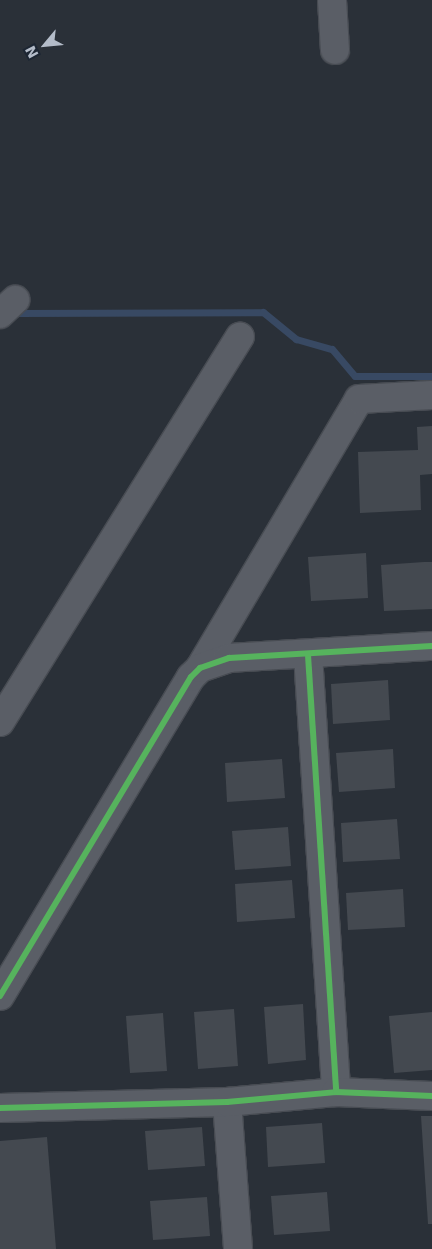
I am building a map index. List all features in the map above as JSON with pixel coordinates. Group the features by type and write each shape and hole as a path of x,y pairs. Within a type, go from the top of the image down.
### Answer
{"street":[{"path":"332,0 335,50"},
{"path":"0,722 240,338"},
{"path":"0,996 191,677 200,668 359,399 432,396"},
{"path":"200,668 229,658 432,646"},
{"path":"308,654 336,1092"},
{"path":"0,1108 227,1102 336,1092 432,1096"},
{"path":"227,1102 238,1249"}],"building":[{"path":"432,426 432,474 420,475 421,510 360,513 358,452 418,450 417,427"},
{"path":"366,553 368,598 311,601 308,557"},
{"path":"432,562 432,609 384,611 381,565"},
{"path":"388,680 390,720 333,724 331,684"},
{"path":"393,749 395,788 339,792 336,753"},
{"path":"282,759 285,798 227,802 225,763"},
{"path":"397,819 400,859 343,862 341,823"},
{"path":"288,827 291,866 235,870 232,831"},
{"path":"292,880 295,918 237,922 235,884"},
{"path":"403,889 405,927 348,930 346,893"},
{"path":"303,1004 306,1060 268,1064 264,1007"},
{"path":"234,1009 238,1066 198,1069 194,1012"},
{"path":"432,1012 432,1070 394,1073 389,1016"},
{"path":"163,1013 167,1071 130,1073 126,1016"},
{"path":"421,1116 432,1116 432,1224 428,1224"},
{"path":"322,1123 325,1163 268,1167 266,1127"},
{"path":"202,1127 205,1166 148,1170 145,1131"},
{"path":"47,1137 56,1249 0,1249 0,1141"},
{"path":"327,1192 330,1231 274,1235 271,1196"},
{"path":"207,1197 210,1236 153,1240 150,1201"}],"waterway":[{"path":"17,313 263,312 296,339 332,349 355,376 432,376"}],"cycle path":[{"path":"0,996 191,677 200,668 229,658 432,646"},
{"path":"308,655 336,1092"},
{"path":"0,1108 227,1102 336,1092 432,1096"}]}
